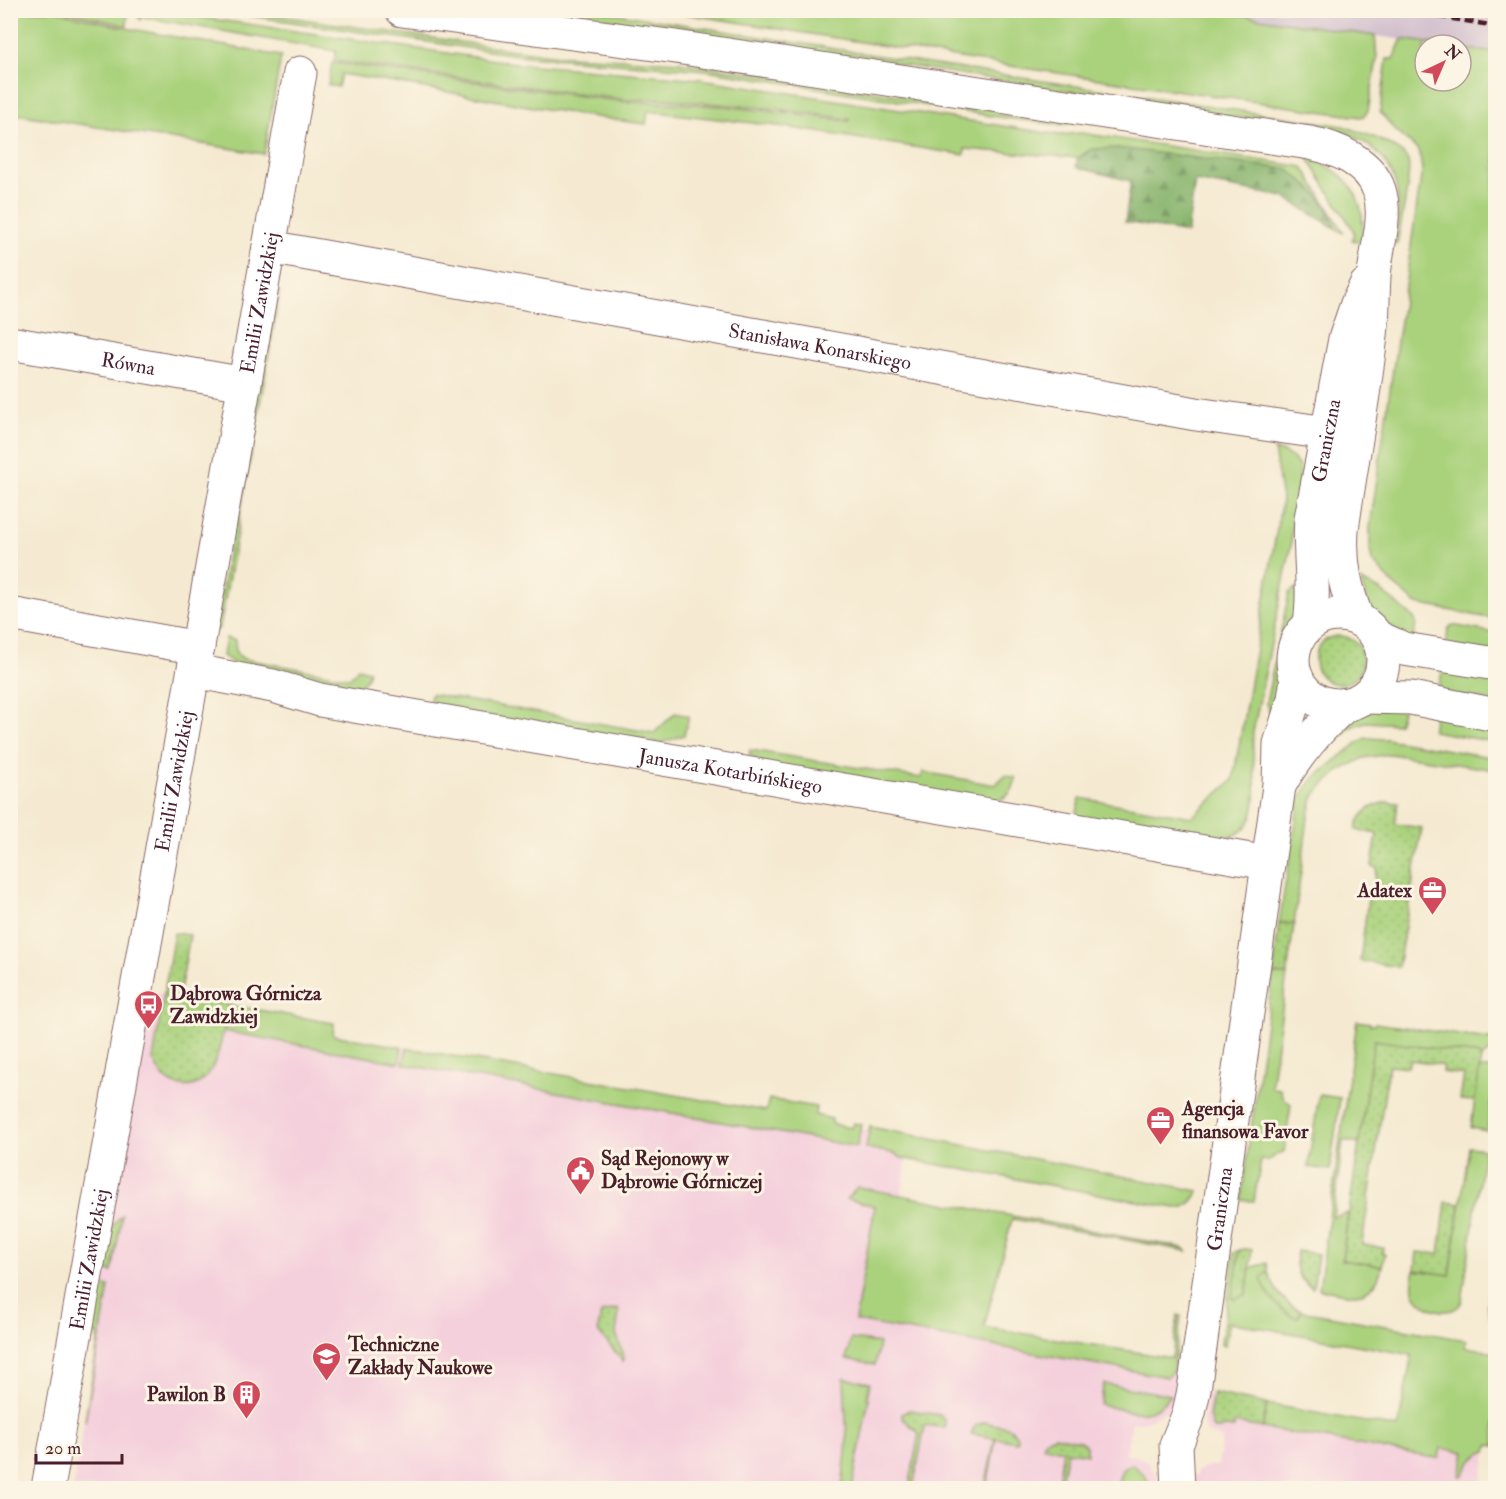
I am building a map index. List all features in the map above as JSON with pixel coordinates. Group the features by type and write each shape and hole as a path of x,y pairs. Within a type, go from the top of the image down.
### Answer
{"street":[{"name":"Graniczna","path":"402,10 669,46 1310,143 1340,152 1365,169 1376,183 1381,202 1381,228 1375,264 1370,341 1342,530 1341,560 1348,595 1367,628"},
{"name":"Emilii Zawidzkiej","path":"48,1488 300,73"},
{"name":"Stanisława Konarskiego","path":"269,247 1196,414 1327,433"},
{"name":"Graniczna","path":"1310,623 1313,599 1311,518 1349,324 1375,264"},
{"name":"Równa","path":"10,343 245,384"},
{"path":"1327,433 1340,443 1351,467"},
{"name":"Janusza Kotarbińskiego","path":"10,614 196,660 320,700 1268,863"},
{"path":"1496,664 1411,650 1367,628 1333,615 1310,623 1301,633 1295,645 1293,657 1297,678 1308,693 1318,700 1334,705 1382,696 1411,698 1496,715"},
{"path":"1355,700 1374,687 1380,676 1383,662 1382,650 1367,628"},
{"name":"Graniczna","path":"1178,1488 1176,1445 1189,1413 1194,1390 1280,786 1280,744 1294,699 1297,678"},
{"name":"Graniczna","path":"1280,786 1329,718 1355,700"}],"shaded area":[{"path":"1208,11 1495,11 1495,53 1473,50 1473,33 1413,33 1413,41"},
{"path":"150,992 334,1023 333,1035 910,1138 884,1311 1184,1363 1176,1399 1167,1410 1158,1416 1146,1421 1132,1422 1125,1455 1135,1455 1145,1460 1157,1476 1161,1488 73,1488 98,1342 92,1320"},
{"path":"1207,1392 1489,1445 1480,1488 1191,1488 1198,1471 1208,1466 1218,1466 1222,1439 1207,1433 1203,1422"}],"green space":[{"path":"67,10 128,10 127,26 67,11"},
{"path":"1208,10 1375,36 1377,59 1368,111 1360,117 1010,66 667,11"},
{"path":"10,11 57,11 126,28 281,56 264,154 11,113"},
{"path":"140,11 226,21 522,64 700,79 1060,135 1081,133 1303,167 1343,233 1335,228 1335,225 1287,169 1092,149 1078,158 965,149 964,155 779,126 648,111 646,124 341,74 338,87 328,85 332,63 627,102 710,105 849,121 850,119 776,109 662,99 627,100 334,61 336,51 142,17 141,20 137,16"},
{"path":"217,11 247,11 550,55 679,62 1079,122 1059,125 706,70 524,56"},
{"path":"553,11 600,11 929,64 1343,126 1389,144 1404,155 1408,161 1407,188 1397,244 1394,243 1398,209 1394,179 1379,154 1366,143 1349,134"},
{"path":"1402,39 1413,41 1413,93 1473,93 1473,50 1495,53 1495,619 1417,604 1393,584 1372,561 1370,527 1422,170 1419,151 1396,131 1380,112 1387,59 1393,59"},
{"path":"1117,148 1287,169 1317,194 1329,210 1335,228 1284,197 1195,181 1187,233 1125,222 1131,181 1076,167 1078,158 1092,149"},
{"path":"1307,157 1334,170 1352,188 1361,212 1362,242 1352,240 1354,231"},
{"path":"276,290 280,292 220,627 214,632"},
{"path":"1274,450 1294,459 1299,467 1300,475 1293,513 1291,546 1253,732 1255,797 1253,812 1247,825 1237,834 1220,839 1075,822 1080,798 1192,817 1233,780 1282,500"},
{"path":"1361,581 1380,590 1414,618 1416,623 1413,641 1378,621 1370,613"},
{"path":"1296,588 1298,619 1283,646 1284,681 1274,715 1269,711 1266,703 1289,593"},
{"path":"1452,625 1495,633 1495,653 1446,647 1448,629"},
{"path":"1339,636 1356,643 1363,660 1356,677 1339,684 1322,677 1315,660 1322,643"},
{"path":"226,638 235,640 236,653 244,659 350,678 358,668 369,671 361,685 346,690 235,664 223,656"},
{"path":"1443,667 1495,676 1495,702 1438,692"},
{"path":"431,694 654,733 675,713 689,716 684,735 662,743 428,710"},
{"path":"1403,708 1398,724 1366,722 1353,726 1332,743 1324,738 1345,720 1367,709"},
{"path":"1435,714 1495,730 1495,742 1432,731"},
{"path":"1366,738 1386,739 1495,758 1495,770 1390,754 1364,758 1339,771 1313,798 1308,818 1294,924 1279,923 1300,797 1313,779"},
{"path":"750,750 921,778 923,772 995,785 1005,775 1016,778 1009,794 994,801 769,769 749,754"},
{"path":"1386,802 1398,803 1395,824 1422,828 1398,967 1360,961 1369,891 1373,892 1377,868 1372,866 1377,834 1356,830 1362,815"},
{"path":"1279,923 1294,924 1287,975 1273,974"},
{"path":"174,933 190,935 179,996 229,1005 217,1057 204,1079 194,1085 176,1085 167,1080 153,1060"},
{"path":"1273,974 1287,975 1271,1088 1280,1089 1283,1098 1291,1104 1284,1152 1277,1154 1269,1161 1261,1160 1254,1201 1241,1200"},
{"path":"229,1005 334,1023 333,1035 402,1047 399,1063 223,1031"},
{"path":"1357,1021 1370,1023 1370,1025 1375,1023 1495,1040 1495,1048 1481,1058 1479,1055 1374,1041 1359,1144 1343,1140 1333,1217 1348,1213 1342,1260 1382,1266 1373,1286 1358,1294 1349,1294 1319,1289"},
{"path":"1374,1040 1479,1055 1481,1058 1475,1101 1460,1100 1464,1075 1442,1072 1443,1065 1410,1060 1408,1067 1389,1065 1362,1244 1383,1248 1382,1253 1385,1254 1382,1266 1342,1260"},
{"path":"407,1048 766,1111 769,1099 816,1107 815,1115 832,1119 832,1124 851,1128 853,1123 861,1125 857,1147 403,1064"},
{"path":"1479,1069 1495,1069 1487,1131 1471,1128"},
{"path":"1319,1095 1340,1098 1330,1170 1308,1167"},
{"path":"870,1127 1199,1191 1189,1204 1175,1208 901,1158 896,1154 866,1148"},
{"path":"1469,1147 1484,1149 1462,1301 1452,1310 1438,1310 1418,1299 1412,1285 1415,1270 1450,1275"},
{"path":"857,1187 1184,1248 1187,1251 1012,1219 984,1327 1172,1358 1178,1315 1181,1316 1173,1371 1167,1377 855,1321 875,1206 847,1199"},
{"path":"1446,1202 1460,1204 1450,1275 1415,1270 1417,1252 1439,1254"},
{"path":"122,1215 112,1272 100,1270 109,1233"},
{"path":"1495,1245 1495,1319 1490,1316 1487,1306"},
{"path":"1240,1250 1232,1298 1246,1295 1250,1268 1267,1263 1268,1272 1261,1278 1299,1316 1301,1311 1466,1340 1465,1347 1495,1352 1495,1446 1489,1445 1487,1451 1475,1458 1463,1476 1460,1476 1465,1452 1441,1448 1439,1458 1428,1457 1262,1428 1267,1404 1398,1428 1412,1355 1229,1322 1225,1345 1221,1344 1234,1253"},
{"path":"1240,1250 1252,1250 1246,1295 1234,1299 1232,1298"},
{"path":"1297,1251 1318,1254 1313,1288 1303,1281 1298,1273"},
{"path":"1268,1272 1280,1295 1301,1311 1297,1318 1279,1307 1270,1297 1261,1278"},
{"path":"98,1285 109,1287 85,1421 98,1342 92,1320"},
{"path":"618,1309 616,1333 623,1361 598,1329 601,1313"},
{"path":"851,1339 879,1343 875,1365 846,1359"},
{"path":"844,1378 870,1383 852,1488 842,1488 847,1443"},
{"path":"1104,1384 1170,1395 1155,1409 1147,1412 1130,1411 1100,1405"},
{"path":"1213,1393 1267,1404 1262,1428 1235,1423 1233,1428 1213,1429 1209,1417"},
{"path":"909,1410 940,1415 945,1421 945,1428 925,1425 913,1488 909,1488 919,1433 902,1418 902,1414"},
{"path":"984,1422 1011,1428 1017,1437 1017,1442 996,1438 987,1488 985,1488 995,1438 971,1434 975,1426"},
{"path":"1055,1436 1080,1441 1087,1446 1087,1454 1067,1451 1060,1488 1057,1488 1063,1450 1043,1446 1046,1439"},
{"path":"1132,1464 1144,1474 1151,1488 1116,1488 1122,1470"}],"railway":[{"path":"1398,10 1496,26"}],"place":[{"name":"Adatex","path":"1433,916"},
{"name":"Dąbrowa Górnicza Zawidzkiej","path":"149,1030"},
{"name":"Agencja finansowa Favor","path":"1161,1146"},
{"name":"Sąd Rejonowy w Dąbrowie Górniczej","path":"580,1196"},
{"name":"Techniczne Zakłady Naukowe","path":"327,1382"},
{"name":"Pawilon B","path":"247,1420"}]}
